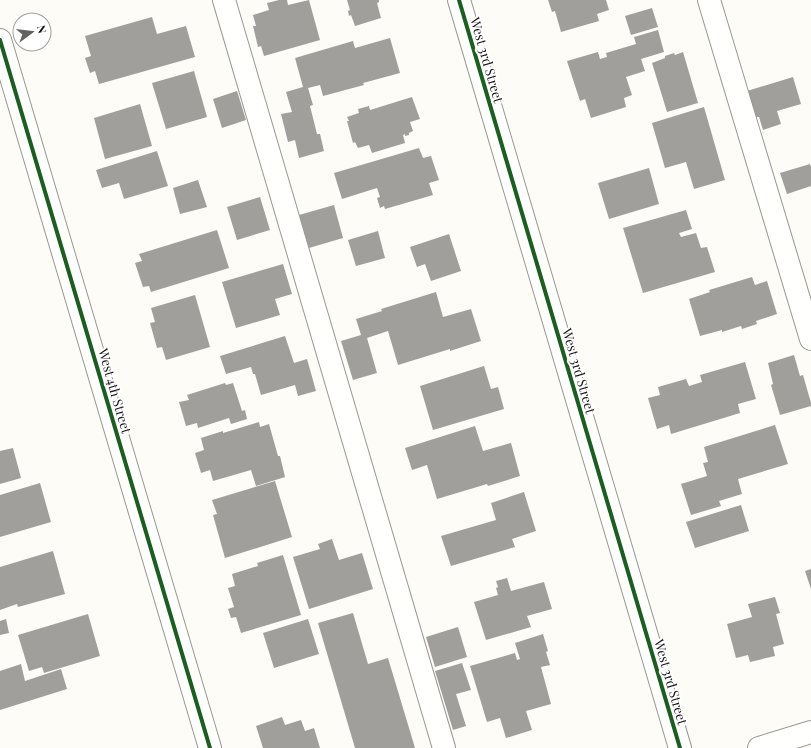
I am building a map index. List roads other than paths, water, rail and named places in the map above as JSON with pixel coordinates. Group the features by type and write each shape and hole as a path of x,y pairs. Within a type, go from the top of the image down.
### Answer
{"street":[{"path":"224,0 444,748"},
{"name":"West 3rd Street","path":"459,0 680,748"},
{"path":"708,0 811,339"},
{"name":"West 4th Street","path":"0,40 210,748"},
{"path":"759,748 811,732"}]}
